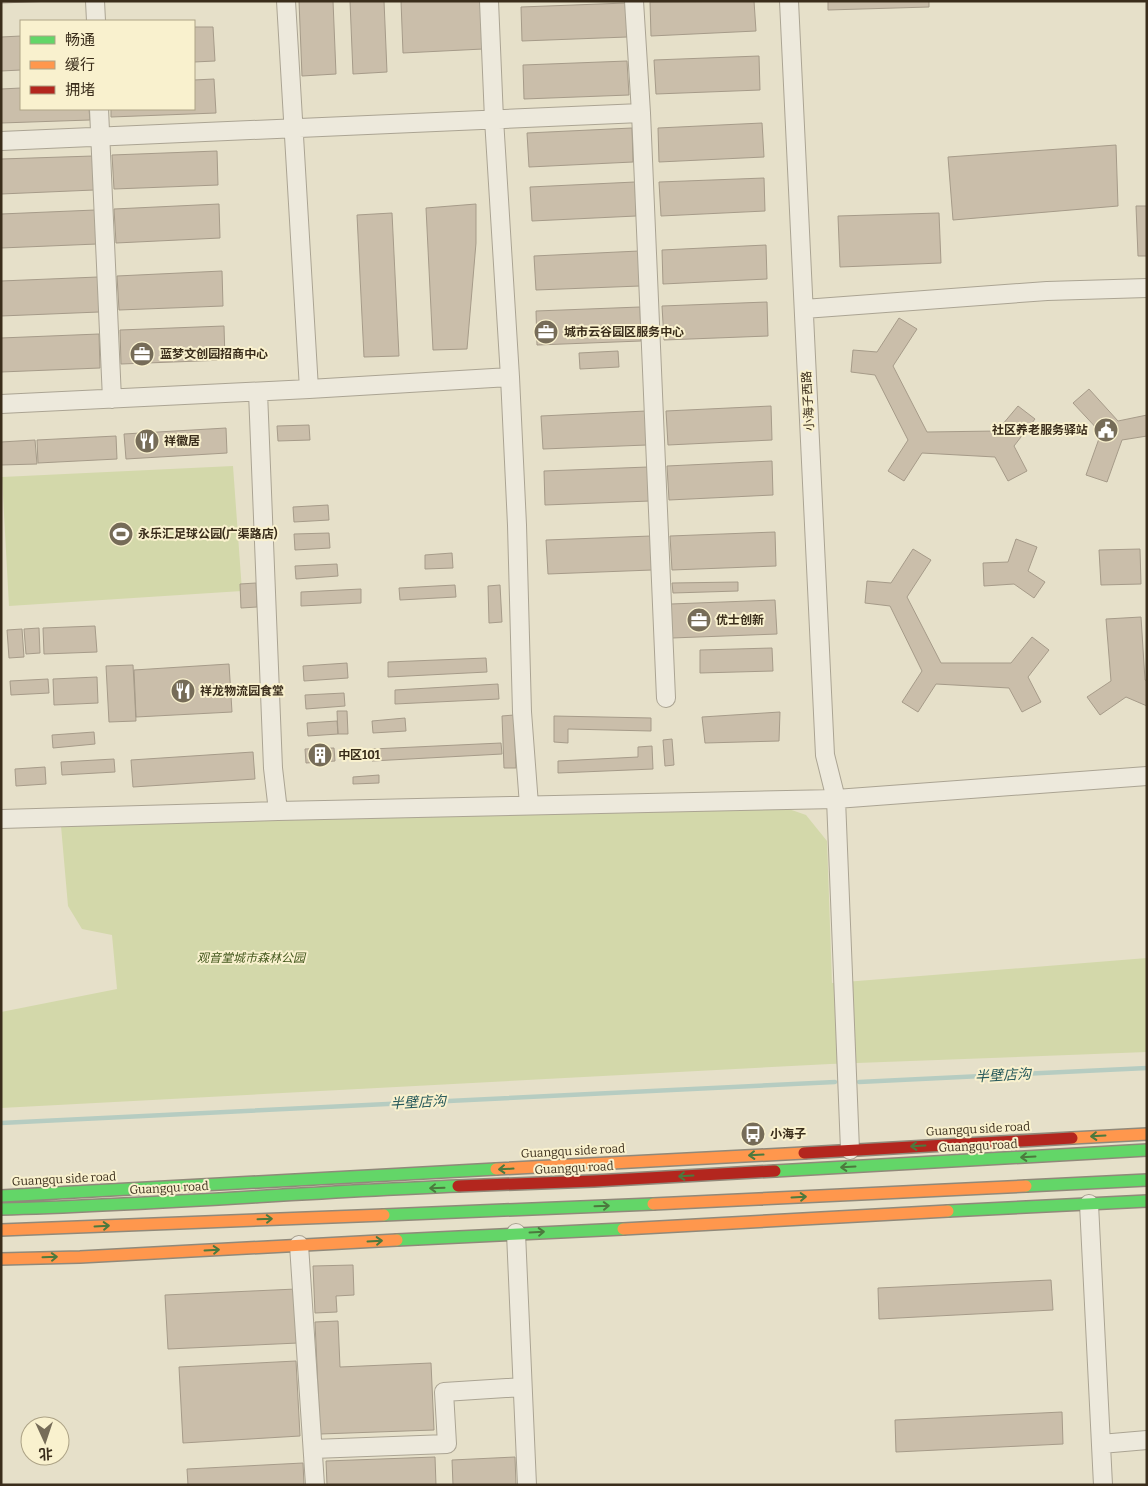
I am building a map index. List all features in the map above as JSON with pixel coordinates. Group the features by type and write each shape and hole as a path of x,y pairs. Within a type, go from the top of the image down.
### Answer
{"main road":[{"name":"Guangqu side road","path":"1,1196 1147,1134"},
{"name":"Guangqu road","path":"1,1208 81,1207 342,1191 594,1182 1147,1150"},
{"path":"1,1230 732,1201 1147,1180"},
{"path":"1,1259 80,1257 1147,1201"}],"street":[{"path":"95,1 96,20"},
{"path":"286,1 308,389"},
{"path":"489,1 517,525 522,712 529,805"},
{"path":"634,1 641,113 666,698"},
{"name":"小海子西路","path":"789,1 825,755 836,799 850,1150"},
{"path":"99,110 112,399"},
{"path":"1,141 641,113"},
{"path":"804,309 1047,291 1147,288"},
{"path":"1,404 258,392 510,377"},
{"path":"258,392 273,768 278,810"},
{"path":"1,819 278,810 836,799 1147,776"},
{"path":"1089,1204 1103,1485"},
{"path":"516,1233 527,1485"},
{"path":"299,1245 315,1485"},
{"path":"313,1449 447,1444 444,1392 522,1387"},
{"path":"1101,1444 1147,1440"}],"green space":[{"name":"永乐汇足球公园(广渠路店)","path":"233,466 242,591 9,606 2,477"},
{"name":"观音堂城市森林公园","path":"783,807 806,815 827,841 832,983 1147,958 1147,1052 830,1064 1,1108 1,1012 117,989 112,935 82,929 68,906 61,826"}],"building":[{"path":"1,1 54,1 1,3"},
{"path":"299,1 333,1 336,74 302,76"},
{"path":"350,1 384,1 387,72 353,74"},
{"path":"401,1 481,1 483,49 403,53"},
{"path":"754,1 756,31 651,36 650,2"},
{"path":"828,1 929,1 929,7 828,10"},
{"path":"626,3 627,37 522,41 521,7"},
{"path":"195,27 213,27 215,61 195,62"},
{"path":"20,36 20,70 1,71 1,37"},
{"path":"759,56 760,90 656,94 654,60"},
{"path":"627,61 629,95 524,99 523,65"},
{"path":"214,79 216,113 111,117 111,110 195,110 195,80"},
{"path":"20,88 20,110 89,110 90,120 1,123 1,89"},
{"path":"762,123 764,157 659,162 658,128"},
{"path":"632,128 633,162 529,167 527,133"},
{"path":"1116,145 1118,206 953,220 948,157"},
{"path":"217,151 218,185 114,189 112,155"},
{"path":"93,156 94,190 1,194 1,159"},
{"path":"764,178 765,211 661,216 659,182"},
{"path":"635,182 636,216 532,221 530,187"},
{"path":"219,204 220,238 116,243 114,209"},
{"path":"476,204 476,243 467,349 433,350 426,208"},
{"path":"1136,206 1147,206 1147,256 1138,256"},
{"path":"95,210 97,244 1,248 1,214"},
{"path":"392,213 399,356 364,357 357,215"},
{"path":"939,213 941,263 840,267 838,216"},
{"path":"766,245 767,279 663,284 662,250"},
{"path":"639,251 640,286 536,290 534,256"},
{"path":"222,271 223,306 119,310 117,276"},
{"path":"98,277 99,312 1,316 1,281"},
{"path":"767,302 768,336 664,340 662,306"},
{"path":"640,307 641,341 537,345 536,311"},
{"path":"899,318 917,329 893,366 927,432 997,431 1018,406 1035,419 1014,446 1027,471 1008,481 995,457 922,453 904,481 888,471 908,440 875,375 851,372 853,350 877,352"},
{"path":"224,326 225,360 121,364 120,330"},
{"path":"99,334 100,368 1,372 1,338"},
{"path":"618,351 619,367 580,369 579,353"},
{"path":"1089,389 1118,421 1147,415 1147,436 1122,440 1107,482 1086,475 1101,433 1073,403"},
{"path":"771,406 772,440 668,445 666,411"},
{"path":"646,411 647,445 543,449 541,416"},
{"path":"309,425 310,440 278,441 277,426"},
{"path":"226,428 227,453 126,459 124,434"},
{"path":"116,436 117,459 38,463 37,440"},
{"path":"35,440 37,464 1,465 1,442"},
{"path":"772,461 773,495 669,500 667,466"},
{"path":"648,467 650,501 545,505 544,471"},
{"path":"328,505 329,520 294,522 293,507"},
{"path":"775,532 776,566 672,570 670,536"},
{"path":"329,533 330,548 295,550 294,534"},
{"path":"651,536 652,570 548,574 546,540"},
{"path":"1016,539 1037,547 1028,571 1045,582 1034,598 1014,584 984,586 983,563 1008,562"},
{"path":"913,549 931,560 907,597 941,663 1011,663 1032,637 1049,650 1028,677 1041,702 1022,712 1009,688 936,684 918,712 902,702 922,671 890,606 865,603 867,581 891,583"},
{"path":"1140,549 1141,584 1101,585 1099,550"},
{"path":"452,553 453,568 425,569 425,555"},
{"path":"337,564 338,576 296,579 295,566"},
{"path":"738,582 738,591 673,593 672,583"},
{"path":"256,583 257,607 241,608 240,584"},
{"path":"455,585 456,597 400,600 399,588"},
{"path":"500,585 502,622 489,623 488,586"},
{"path":"361,589 361,603 301,606 301,592"},
{"path":"775,600 777,634 672,638 671,604"},
{"path":"1141,617 1145,680 1147,681 1147,706 1126,697 1100,715 1087,697 1111,681 1106,619"},
{"path":"95,626 97,652 44,654 43,628"},
{"path":"39,628 40,653 26,654 24,629"},
{"path":"22,629 24,657 9,658 7,630"},
{"path":"772,648 773,671 700,673 700,650"},
{"path":"486,658 487,672 388,677 388,662"},
{"path":"347,663 348,678 304,681 303,666"},
{"name":"祥龙物流园食堂","path":"229,664 232,712 136,717 134,670"},
{"path":"133,665 136,721 109,722 106,666"},
{"path":"97,677 98,703 54,705 53,679"},
{"path":"48,679 49,693 11,695 10,681"},
{"path":"498,684 499,699 395,704 395,690"},
{"path":"344,693 345,706 306,709 305,695"},
{"path":"337,711 347,711 348,734 338,734"},
{"path":"780,712 779,741 705,743 702,717"},
{"path":"514,715 516,768 504,768 502,716"},
{"path":"554,716 651,718 651,731 568,729 568,743 554,742"},
{"path":"405,718 406,731 373,733 372,721"},
{"path":"337,721 338,734 308,736 307,723"},
{"path":"94,732 95,744 53,748 52,735"},
{"path":"672,739 674,765 665,766 663,740"},
{"path":"501,743 502,754 372,761 372,749"},
{"path":"652,746 653,769 558,773 558,761 638,757 638,747"},
{"name":"中区101","path":"334,748 335,761 306,763 305,749"},
{"path":"253,752 255,779 133,787 131,760"},
{"path":"114,759 115,772 62,775 61,762"},
{"path":"45,767 46,784 16,786 15,769"},
{"path":"379,775 379,783 353,784 353,777"},
{"path":"353,1265 354,1295 336,1296 337,1312 315,1313 313,1266"},
{"path":"1051,1280 1053,1310 879,1319 878,1288"},
{"path":"296,1289 298,1343 168,1349 165,1295"},
{"path":"338,1321 340,1367 431,1363 434,1430 320,1434 315,1322"},
{"path":"296,1361 300,1436 183,1443 179,1367"},
{"path":"1062,1412 1063,1444 896,1452 895,1420"},
{"path":"435,1457 436,1485 327,1485 326,1461"},
{"path":"515,1457 516,1485 453,1485 452,1460"},
{"path":"303,1463 304,1485 188,1485 187,1469"}],"waterway":[{"name":"半壁店沟","path":"859,1082 1147,1068"},
{"name":"半壁店沟","path":"1,1123 835,1082"}],"traffic: fast":[{"path":"775,1171 1147,1150"},
{"path":"1,1196 496,1169"},
{"path":"1026,1186 1147,1180"},
{"path":"1,1209 116,1205 458,1186"},
{"path":"948,1211 1147,1201"},
{"path":"384,1215 653,1204"},
{"path":"397,1240 623,1229"}],"traffic: slow":[{"path":"1072,1138 1147,1134"},
{"path":"496,1169 804,1153"},
{"path":"653,1204 1026,1186"},
{"path":"623,1229 948,1211"},
{"path":"1,1230 384,1215"},
{"path":"1,1259 80,1257 397,1240"}],"traffic: jam":[{"path":"804,1153 1072,1138"},
{"path":"458,1186 775,1171"}],"place":[{"name":"城市云谷园区服务中心","path":"546,332"},
{"name":"蓝梦文创园招商中心","path":"142,354"},
{"name":"社区养老服务驿站","path":"1106,430"},
{"name":"祥徽居","path":"147,441"},
{"name":"永乐汇足球公园(广渠路店)","path":"121,534"},
{"name":"优士创新","path":"699,620"},
{"name":"祥龙物流园食堂","path":"183,691"},
{"name":"中区101","path":"320,755"},
{"name":"小海子","path":"753,1134"}]}
